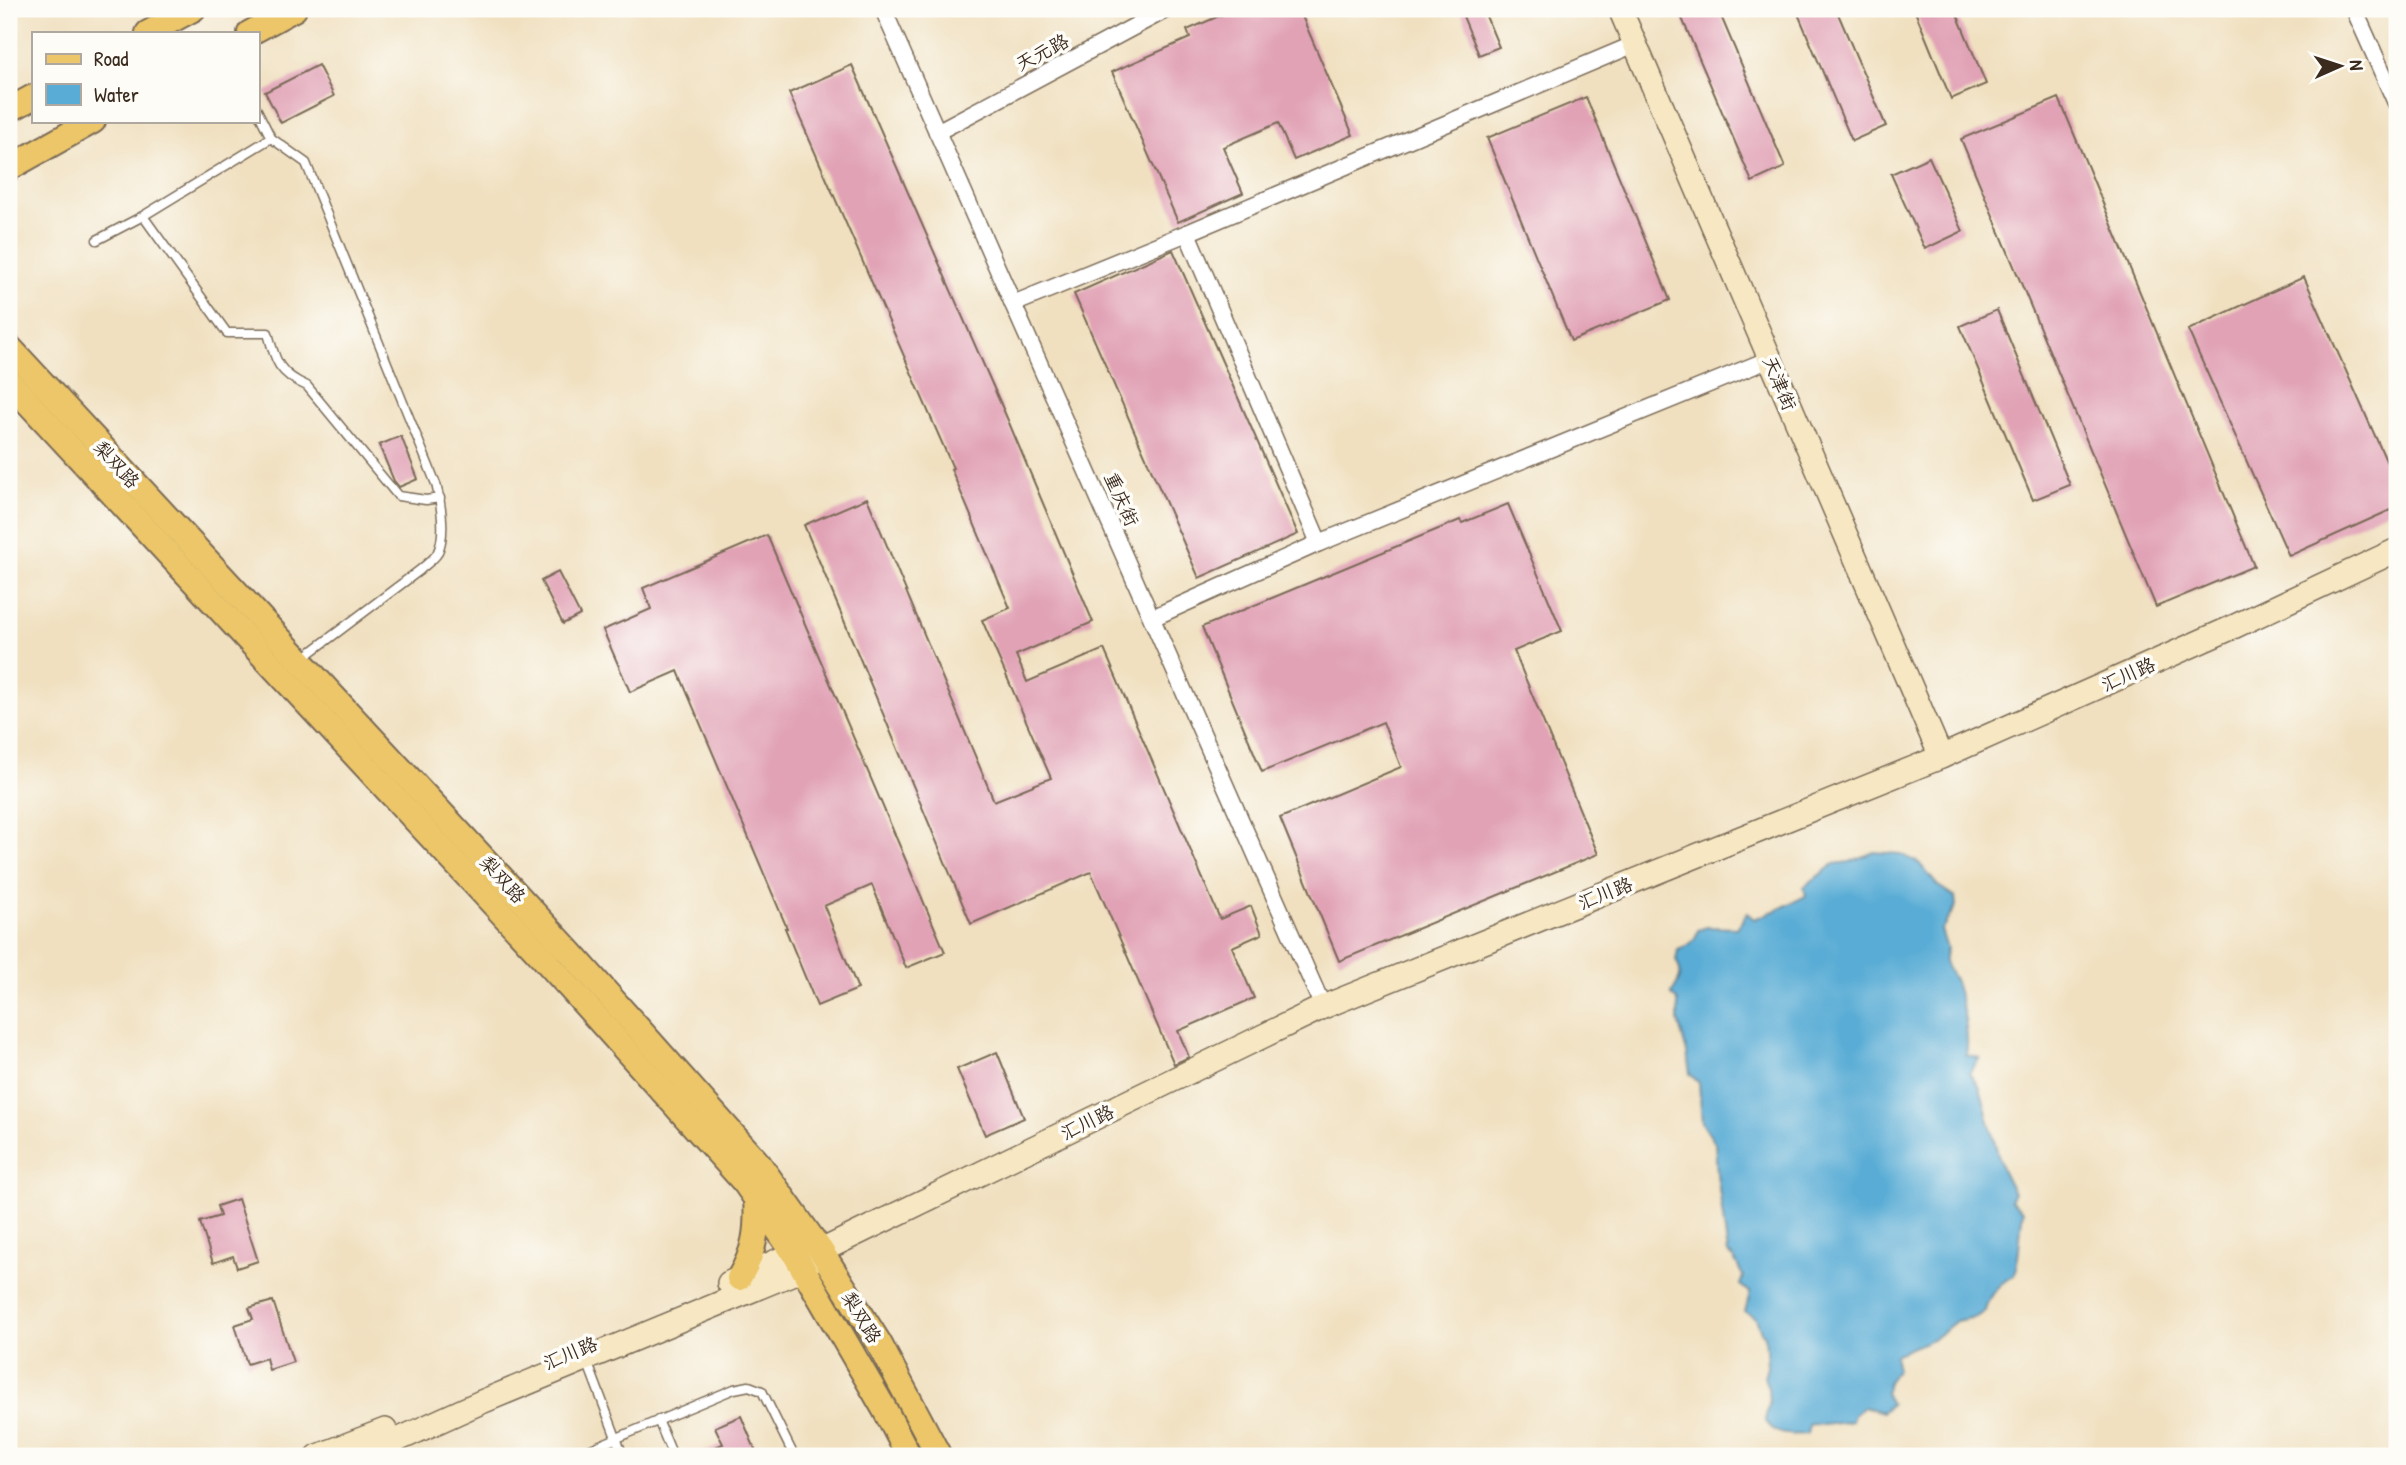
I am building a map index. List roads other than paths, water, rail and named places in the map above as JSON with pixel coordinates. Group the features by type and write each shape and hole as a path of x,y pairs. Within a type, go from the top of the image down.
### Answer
{"main road":[{"path":"150,32 193,9"},
{"path":"252,32 294,9"},
{"path":"9,110 32,98"},
{"path":"9,167 91,122"},
{"name":"梨双路","path":"9,347 572,954 714,1112 763,1189 776,1224 909,1456"},
{"name":"梨双路","path":"9,382 628,1050 821,1251 879,1343 939,1456"},
{"path":"743,1285 754,1249 763,1189"}],"street":[{"name":"重庆街","path":"883,9 1324,1007"},
{"name":"天元路","path":"937,132 1167,9"},
{"name":"天津街","path":"1620,9 1941,757"},
{"path":"2354,9 2397,105"},
{"path":"1013,304 1635,44"},
{"path":"1187,233 1319,543"},
{"path":"1152,618 1319,543 1770,359"},
{"name":"汇川路","path":"362,1456 821,1251 1324,1007 1941,757 2231,628 2397,550"},
{"path":"767,1265 776,1224"},
{"name":"汇川路","path":"743,1285 767,1265 799,1261"},
{"name":"汇川路","path":"318,1456 584,1355"}],"lane":[{"path":"259,114 271,138 306,163 431,471 443,508 437,554 420,570 300,659"},
{"path":"97,240 143,216 271,138"},
{"path":"143,216 227,333 268,333 274,358 288,378 307,386 398,496 440,499"},
{"path":"584,1355 623,1456"},
{"path":"574,1456 734,1389 749,1386 762,1391 794,1456"},
{"path":"658,1420 674,1456"}],"water":[{"path":"1874,852 1901,854 1919,863 1937,885 1955,897 1956,906 1941,930 1947,949 1945,959 1963,1010 1966,1055 1980,1058 1969,1073 1980,1088 2002,1169 2014,1193 2010,1200 2023,1211 2018,1259 2014,1275 1995,1290 1985,1311 1976,1317 1956,1321 1935,1338 1894,1355 1897,1369 1888,1382 1885,1393 1891,1404 1882,1412 1864,1407 1854,1415 1852,1421 1809,1424 1807,1434 1783,1434 1769,1426 1765,1420 1769,1404 1764,1377 1767,1366 1765,1335 1761,1332 1756,1318 1745,1312 1750,1292 1740,1285 1743,1276 1733,1257 1728,1254 1715,1143 1702,1123 1699,1083 1690,1074 1678,1021 1678,1002 1671,994 1680,977 1676,960 1678,950 1691,943 1698,930 1707,927 1737,928 1747,913 1754,919 1806,896 1804,887 1834,864 1850,862"}]}
